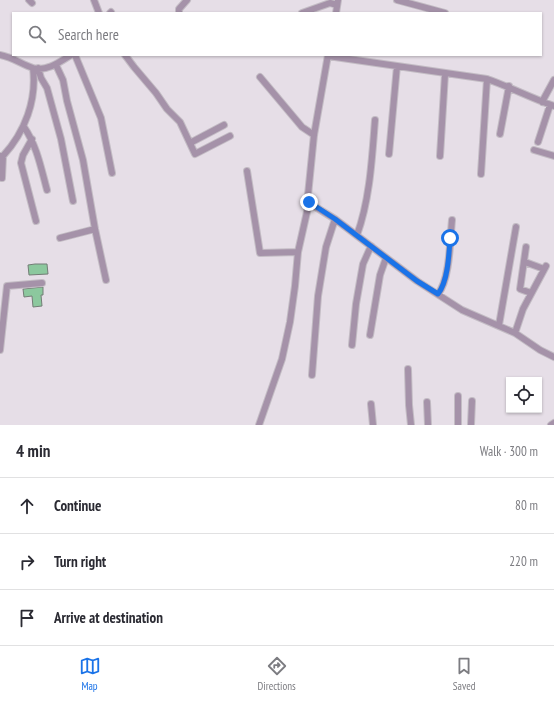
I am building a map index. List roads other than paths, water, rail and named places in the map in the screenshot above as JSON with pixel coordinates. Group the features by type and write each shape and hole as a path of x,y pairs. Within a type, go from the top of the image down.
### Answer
{"street":[{"path":"94,0 99,12"},
{"path":"179,12 179,9 187,0"},
{"path":"397,0 441,12"},
{"path":"305,12 330,3 338,2 336,12"},
{"path":"0,55 35,68 56,65 70,56"},
{"path":"75,56 101,118 112,173"},
{"path":"126,56 167,109 180,122 195,154 230,136"},
{"path":"259,425 282,359 291,314 298,252 309,202 308,195 314,135 328,56 487,79 509,86 552,106 538,142"},
{"path":"56,65 63,80 67,101 84,160 95,229 106,280"},
{"path":"389,154 397,66"},
{"path":"2,178 1,156 24,127 35,82 35,68"},
{"path":"35,68 47,88 59,132 73,201"},
{"path":"440,156 445,74"},
{"path":"260,78 302,127 314,135"},
{"path":"481,174 487,79"},
{"path":"542,102 554,80"},
{"path":"500,134 509,86"},
{"path":"357,236 363,220 366,204 373,152 375,120"},
{"path":"190,143 224,125"},
{"path":"24,127 36,147 47,190"},
{"path":"32,139 23,155 21,163 36,221"},
{"path":"534,150 554,156"},
{"path":"247,171 260,253 298,252"},
{"path":"309,202 335,219 417,281 462,310 515,332 540,350 554,357"},
{"path":"312,375 318,296 326,247 335,219"},
{"path":"438,294 443,288 447,267 452,220"},
{"path":"499,325 516,227"},
{"path":"60,238 95,229"},
{"path":"352,345 356,304 363,264 371,246"},
{"path":"526,247 520,289 531,293"},
{"path":"370,335 380,275 386,258"},
{"path":"515,332 523,309 545,268 525,262"},
{"path":"0,350 7,286 42,283"},
{"path":"408,370 411,425"},
{"path":"458,396 458,425"},
{"path":"471,425 472,401"},
{"path":"427,402 428,425"},
{"path":"372,404 373,425"}]}
